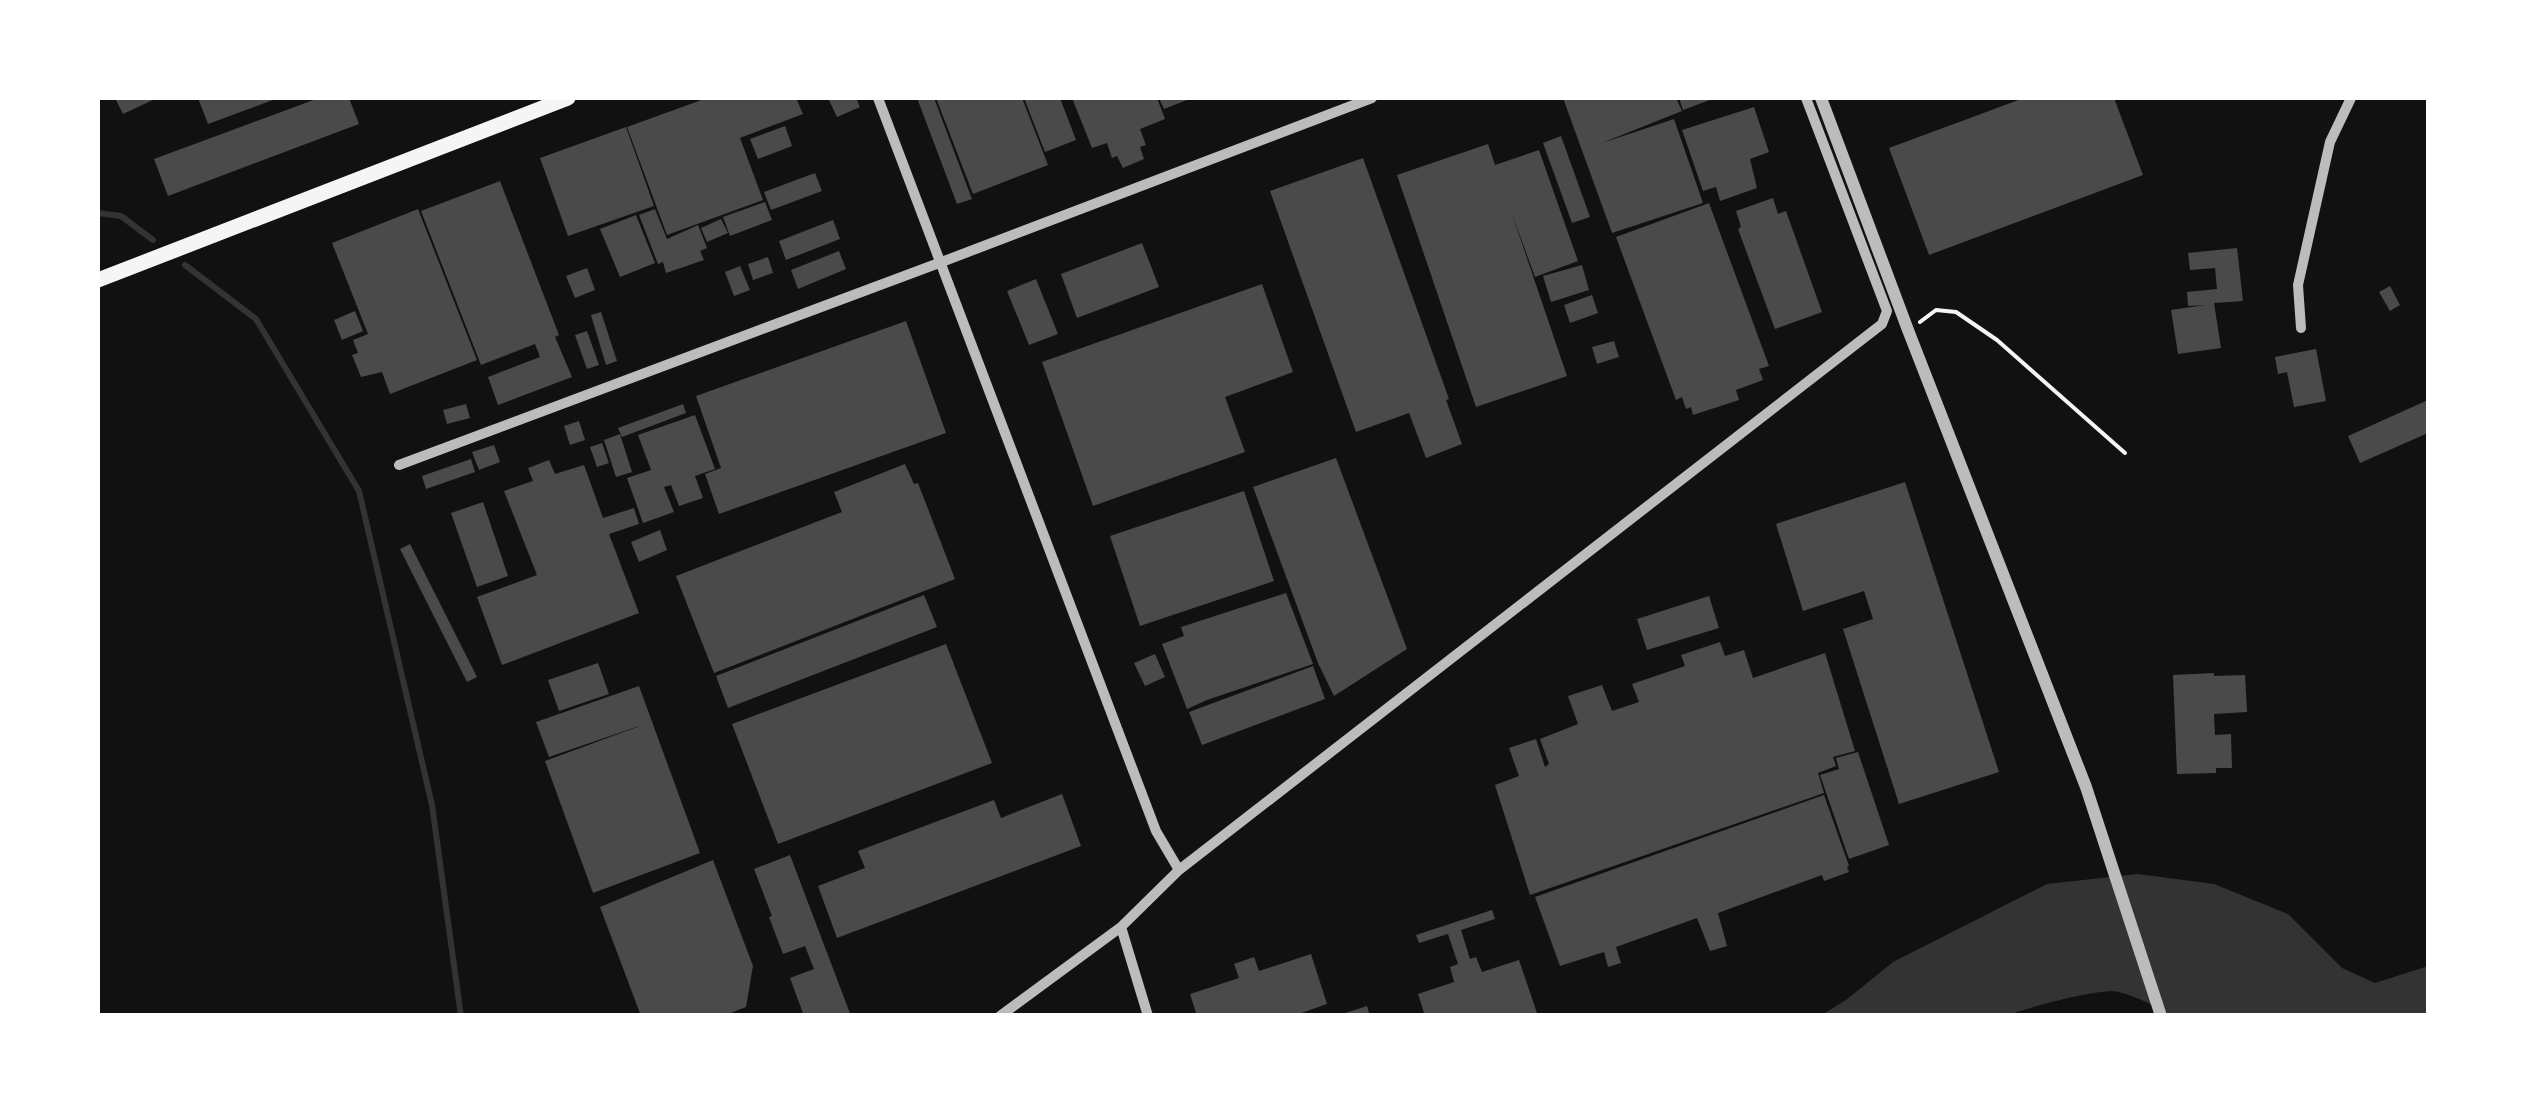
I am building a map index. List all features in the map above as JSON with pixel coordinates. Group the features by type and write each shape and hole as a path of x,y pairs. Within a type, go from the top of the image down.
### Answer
{"main road":[{"path":"98,280 568,98"}],"street":[{"path":"878,98 1156,831 1179,870"},
{"path":"400,465 1372,98"},
{"path":"1000,1016 1122,927 1179,870 1882,324 1887,311 1806,98"},
{"path":"1822,98 2086,787 2162,1016"},
{"path":"2302,328 2298,286 2330,142 2350,98"},
{"path":"1122,927 1148,1016"}],"path":[{"path":"1908,330 1936,310 1956,312 1997,340 2125,453"}],"shaded area":[{"path":"2138,874 2214,884 2288,914 2342,968 2375,983 2428,966 2428,1015 2171,1015 2133,996 2110,991 2008,1015 1820,1016 1893,962 2047,884"}],"building":[{"path":"115,98 157,98 123,114"},
{"path":"198,98 278,98 208,124"},
{"path":"319,98 349,98 359,124 168,196 154,159"},
{"path":"707,98 796,98 803,114 740,138 763,200 667,235 627,127"},
{"path":"828,98 856,98 860,107 837,117"},
{"path":"917,98 934,98 972,199 957,204"},
{"path":"936,98 1022,98 1048,165 973,194"},
{"path":"1024,98 1060,98 1076,140 1045,152"},
{"path":"1072,98 1157,98 1165,119 1140,129 1146,145 1140,147 1144,159 1123,168 1117,156 1112,158 1107,143 1092,148"},
{"path":"1159,98 1192,98 1164,109"},
{"path":"1563,98 1676,98 1682,111 1602,143 1674,119 1703,203 1612,233"},
{"path":"1679,98 1715,98 1683,110"},
{"path":"2024,98 2114,98 2143,175 1929,255 1889,148"},
{"path":"1754,107 1769,152 1750,159 1757,188 1720,201 1716,187 1703,191 1682,130"},
{"path":"785,126 792,146 758,159 750,139"},
{"path":"626,127 654,206 568,236 540,158"},
{"path":"1561,136 1590,217 1572,223 1543,143"},
{"path":"1488,144 1495,165 1539,150 1578,261 1535,277 1511,211 1567,376 1476,407 1397,175"},
{"path":"1363,158 1462,444 1426,458 1409,413 1356,432 1270,191"},
{"path":"815,173 822,191 771,210 764,192"},
{"path":"500,181 572,377 498,405 488,377 540,357 535,344 481,365 421,211"},
{"path":"1773,198 1778,214 1786,211 1822,312 1775,329 1738,229 1741,227 1736,211"},
{"path":"765,202 772,220 730,236 723,217"},
{"path":"1709,203 1769,366 1759,369 1763,380 1736,390 1739,400 1693,415 1682,397 1676,400 1616,237"},
{"path":"418,209 477,360 390,394 382,372 361,377 352,355 358,353 353,340 368,334 332,243"},
{"path":"655,209 667,239 698,225 707,248 700,251 704,260 666,273 663,262 658,264 639,215"},
{"path":"636,215 655,263 620,277 600,229"},
{"path":"721,219 728,233 707,242 701,228"},
{"path":"833,220 840,239 786,260 779,241"},
{"path":"1142,243 1159,287 1077,318 1061,274"},
{"path":"2237,248 2243,301 2214,303 2221,348 2178,354 2171,310 2205,305 2188,306 2187,292 2217,289 2215,268 2190,270 2188,253"},
{"path":"839,251 846,269 798,289 791,270"},
{"path":"768,257 773,273 753,280 748,264"},
{"path":"1582,265 1589,290 1551,302 1543,276"},
{"path":"740,266 750,290 734,296 725,272"},
{"path":"587,268 595,290 575,298 566,276"},
{"path":"1036,279 1058,334 1029,345 1007,291"},
{"path":"1262,284 1293,372 1225,397 1245,452 1093,506 1042,362"},
{"path":"2390,286 2400,305 2390,311 2379,292"},
{"path":"1592,295 1598,313 1570,323 1564,305"},
{"path":"355,311 363,331 342,340 334,320"},
{"path":"601,312 617,361 606,365 591,315"},
{"path":"906,321 946,433 719,514 705,474 721,468 696,396"},
{"path":"587,331 599,365 587,369 575,335"},
{"path":"1614,341 1619,357 1597,364 1592,347"},
{"path":"2316,349 2326,401 2294,407 2287,372 2278,374 2275,357"},
{"path":"2428,400 2428,433 2360,463 2348,436"},
{"path":"466,404 470,418 447,424 443,410"},
{"path":"683,404 686,413 622,437 618,428"},
{"path":"695,415 715,469 695,476 703,498 679,506 671,485 664,487 674,512 643,523 627,478 651,470 638,435"},
{"path":"579,421 585,440 570,445 564,426"},
{"path":"620,434 632,472 616,477 604,440"},
{"path":"602,443 609,463 597,467 590,447"},
{"path":"494,445 500,462 479,470 472,452"},
{"path":"1336,458 1407,649 1334,696 1253,487"},
{"path":"471,459 475,472 426,489 422,476"},
{"path":"549,460 555,474 584,465 603,518 634,508 639,524 609,534 639,613 502,665 477,597 537,575 504,491 533,481 528,468"},
{"path":"905,464 914,484 918,483 955,579 714,673 676,576 842,512 834,492"},
{"path":"1905,482 1999,772 1899,804 1843,629 1873,619 1864,591 1803,611 1776,524"},
{"path":"1244,491 1274,581 1140,626 1110,536"},
{"path":"483,502 508,576 477,587 451,513"},
{"path":"660,530 667,550 639,562 631,542"},
{"path":"410,544 477,677 467,682 400,549"},
{"path":"1286,593 1313,664 1187,709 1162,644 1184,636 1181,627"},
{"path":"924,595 937,627 728,708 716,676"},
{"path":"1709,596 1719,628 1647,650 1637,619"},
{"path":"1720,642 1725,656 1744,650 1753,678 1825,653 1855,751 1833,757 1836,766 1818,773 1824,793 1530,895 1495,785 1519,776 1509,748 1536,739 1545,767 1549,764 1540,739 1578,724 1568,696 1602,685 1612,711 1639,702 1632,684 1685,666 1681,655"},
{"path":"946,644 992,763 778,844 732,724"},
{"path":"1155,654 1165,677 1145,686 1134,663"},
{"path":"598,663 609,694 559,711 548,680"},
{"path":"1313,666 1325,699 1202,745 1189,712"},
{"path":"2173,675 2245,675 2247,712 2214,714 2215,735 2231,734 2232,768 2216,768 2216,773 2177,774"},
{"path":"639,686 700,853 593,893 545,761 648,723 549,757 536,722"},
{"path":"1858,752 1889,845 1849,859 1820,775 1839,769 1836,758"},
{"path":"1062,794 1081,846 837,938 818,886 865,868 858,851 994,800 1001,818"},
{"path":"1824,795 1849,872 1824,881 1822,875 1718,913 1727,946 1710,951 1697,918 1616,947 1621,963 1608,967 1604,952 1560,966 1535,897"},
{"path":"790,855 851,1016 804,1016 790,978 814,969 805,946 783,954 754,869"},
{"path":"713,860 753,966 746,1007 723,1016 641,1016 600,907"},
{"path":"1492,910 1495,919 1461,930 1470,959 1476,957 1482,972 1519,960 1538,1016 1425,1016 1418,994 1454,982 1450,967 1458,964 1448,934 1419,943 1416,935"},
{"path":"1311,954 1327,1004 1293,1016 1197,1016 1190,994 1239,978 1234,964 1254,957 1259,971"},
{"path":"1367,1006 1370,1016 1339,1016 1339,1015"}],"waterway":[{"path":"98,213 121,216 153,240"},
{"path":"185,265 256,319 359,491 432,805 461,1016"}]}
